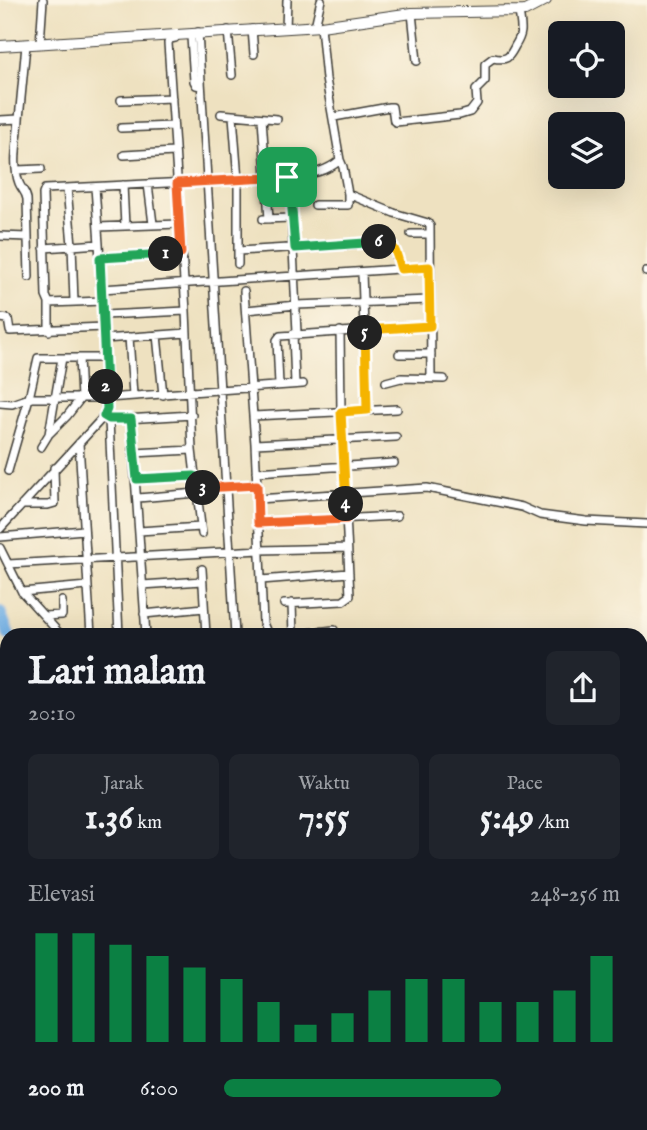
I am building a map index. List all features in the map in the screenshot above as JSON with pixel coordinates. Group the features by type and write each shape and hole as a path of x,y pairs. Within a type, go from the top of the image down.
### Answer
{"street":[{"path":"40,44 43,0"},
{"path":"286,28 287,0"},
{"path":"315,205 348,205 318,26 321,0"},
{"path":"139,531 202,531 192,450 186,311 168,41 229,30 318,26 412,13 519,12 531,9 546,0"},
{"path":"334,117 389,107 392,107 396,122 452,117 470,112 477,102 476,90 485,80 486,63 493,58 507,59 521,39 519,12"},
{"path":"412,13 417,61"},
{"path":"252,29 254,54"},
{"path":"229,30 232,75"},
{"path":"0,46 196,36"},
{"path":"196,36 209,180 234,628"},
{"path":"26,45 17,170 19,183 27,199 29,277"},
{"path":"121,100 172,98"},
{"path":"221,114 277,119"},
{"path":"233,116 238,180 238,264"},
{"path":"262,118 268,178 266,219 292,218"},
{"path":"0,120 19,119"},
{"path":"121,128 173,126"},
{"path":"124,155 174,152"},
{"path":"49,331 44,248 44,191 48,188 287,177 314,174 340,160"},
{"path":"17,170 41,169"},
{"path":"0,403 12,404 29,398 107,398 299,384 295,334 295,248 290,184 287,177"},
{"path":"148,184 153,224"},
{"path":"123,185 125,226"},
{"path":"95,187 104,315 119,628"},
{"path":"67,188 75,302"},
{"path":"348,194 429,227"},
{"path":"98,227 179,224"},
{"path":"411,234 429,227"},
{"path":"429,227 431,378"},
{"path":"0,236 28,237"},
{"path":"238,251 388,242 392,245 401,269"},
{"path":"44,248 99,244"},
{"path":"100,258 181,253"},
{"path":"102,289 429,267"},
{"path":"362,273 367,410"},
{"path":"244,291 265,628"},
{"path":"246,310 296,305 430,300"},
{"path":"49,303 103,301"},
{"path":"104,315 186,311"},
{"path":"0,318 8,319 10,331 104,327"},
{"path":"279,385 276,340 280,336 430,326"},
{"path":"291,628 288,604 347,600 350,596 340,331"},
{"path":"104,339 187,333"},
{"path":"158,335 163,395"},
{"path":"129,337 133,396"},
{"path":"399,354 431,354"},
{"path":"49,434 62,358"},
{"path":"41,447 81,398 79,358"},
{"path":"8,471 37,360 104,358"},
{"path":"386,382 395,378 444,379"},
{"path":"253,416 397,409"},
{"path":"0,529 54,468 107,418 192,415"},
{"path":"131,419 145,628"},
{"path":"255,444 396,437"},
{"path":"79,443 90,628"},
{"path":"134,453 192,450"},
{"path":"256,472 394,463"},
{"path":"22,505 55,503 54,468"},
{"path":"137,479 194,476"},
{"path":"138,498 257,485"},
{"path":"257,499 427,488 522,508 540,515 586,521 647,524"},
{"path":"258,523 397,516"},
{"path":"0,537 84,530"},
{"path":"0,548 22,592 55,628"},
{"path":"8,564 260,550 348,548"},
{"path":"202,569 205,628"},
{"path":"261,580 349,573"},
{"path":"142,584 202,581"},
{"path":"22,592 87,586"},
{"path":"44,616 62,615 62,601"},
{"path":"144,614 204,608"}],"waterway":[{"path":"0,612 6,628"}],"route":[{"path":"287,177 290,184 295,248 390,243 401,269 429,267 430,326 365,330 367,410 341,412 346,519 258,523 257,485 196,488 194,476 137,479 131,419 109,419 104,416 107,398 100,258 181,253 177,183 287,177"}]}
